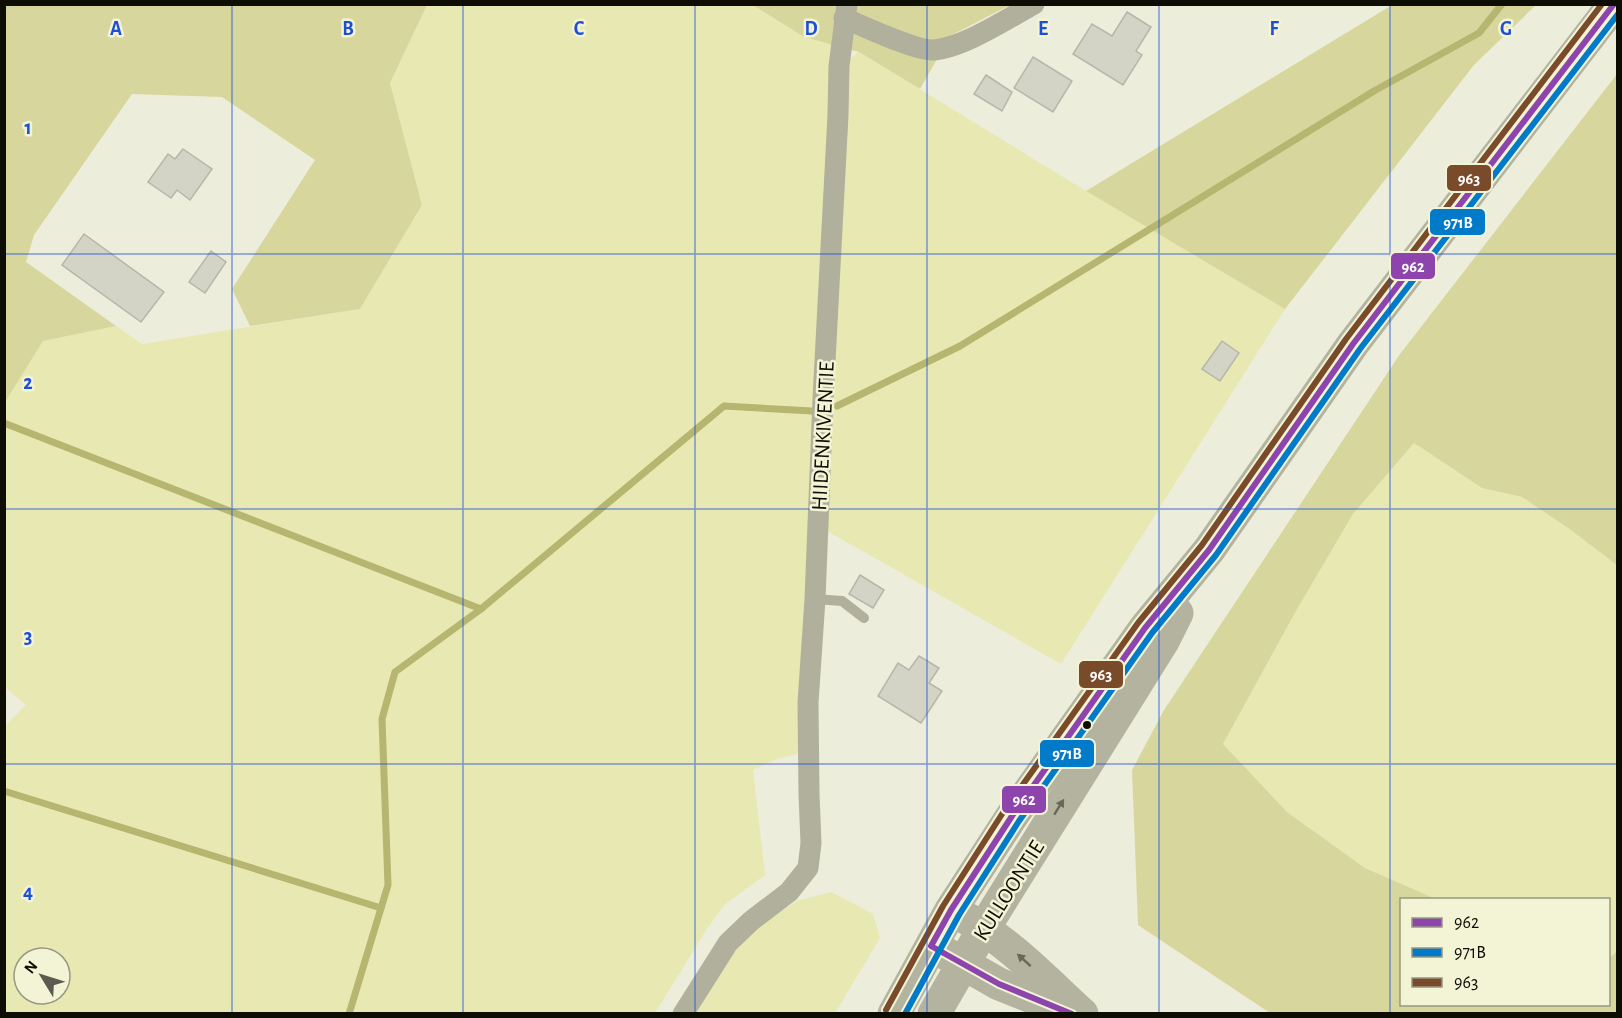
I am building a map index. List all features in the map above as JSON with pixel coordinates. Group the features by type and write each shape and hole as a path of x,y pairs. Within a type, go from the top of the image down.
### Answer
{"main road":[{"name":"KULLOONTIE","path":"894,1014 951,910 1012,816 1145,628 1209,550 1353,344 1614,4"},
{"name":"KULLOONTIE","path":"934,1014 984,928 1163,641 1209,550"},
{"path":"951,910 984,928 1016,953 1082,1014"},
{"path":"932,946 999,984 1073,1014"}],"street":[{"path":"845,11 909,44 931,50 960,44 1034,4"},
{"name":"HIIDENKIVENTIE","path":"683,1014 728,943 751,921 789,892 808,868 811,843 808,794 808,703 815,599 839,66 845,11"}],"lane":[{"path":"815,599 842,601 864,618"}],"green space":[{"path":"5,4 427,5 390,83 422,205 360,309 250,326 232,289 315,160 222,97 132,94 34,235 26,262 116,326 43,341 5,402"},
{"path":"427,5 753,5 804,37 837,46 839,66 859,52 1285,309 1061,664 822,528 805,752 774,760 753,770 765,875 725,904 706,930 655,1013 5,1013 5,726 26,705 5,687 4,402 43,341 116,326 142,344 360,309 422,205 390,83"},
{"path":"753,5 1010,5 950,36 920,89 859,52 804,37"},
{"path":"1392,5 1536,5 1474,65 1285,309 1086,191"},
{"path":"1617,74 1617,565 1522,497 1482,488 1414,443 1353,514 1296,611 1223,744 1287,812 1365,868 1434,898 1400,898 1400,1006 1610,1006 1610,957 1617,951 1617,1013 1270,1013 1138,925 1132,770 1164,710 1400,354"},
{"path":"1414,443 1482,488 1522,497 1617,565 1617,951 1610,957 1610,898 1434,898 1365,868 1287,812 1223,744 1296,611 1353,514"},
{"path":"831,892 873,914 880,938 835,1013 696,1014 730,957 757,926 797,901"}],"building":[{"path":"1127,12 1151,27 1136,51 1142,55 1123,85 1073,54 1092,24 1112,36"},
{"path":"1033,57 1072,81 1053,112 1014,88"},
{"path":"986,75 1012,92 1002,111 974,94"},
{"path":"183,149 212,169 190,200 177,190 171,198 148,182 168,154 175,159"},
{"path":"84,234 164,292 141,322 62,265"},
{"path":"211,251 226,262 205,293 189,282"},
{"path":"1222,341 1239,353 1220,381 1202,369"},
{"path":"860,575 884,590 873,608 849,594"},
{"path":"919,656 939,668 929,683 942,691 921,723 878,696 898,663 909,670"}],"waterway":[{"path":"837,406 960,346 1374,91 1479,33 1502,4"},
{"path":"349,1014 388,885 382,719 395,672 481,609 724,406 812,411"},
{"path":"4,423 481,609"},
{"path":"4,791 381,908"}],"transit line":[{"name":"963","path":"886,1010 943,906 1004,811 1138,623 1202,545 1346,339 1602,4"},
{"name":"962","path":"1072,1014 999,984 931,946 951,910 1012,816 1145,628 1209,550 1353,344 1614,4"},
{"name":"971B","path":"905,1014 959,915 1019,821 1152,633 1216,555 1360,349 1618,14"}]}
